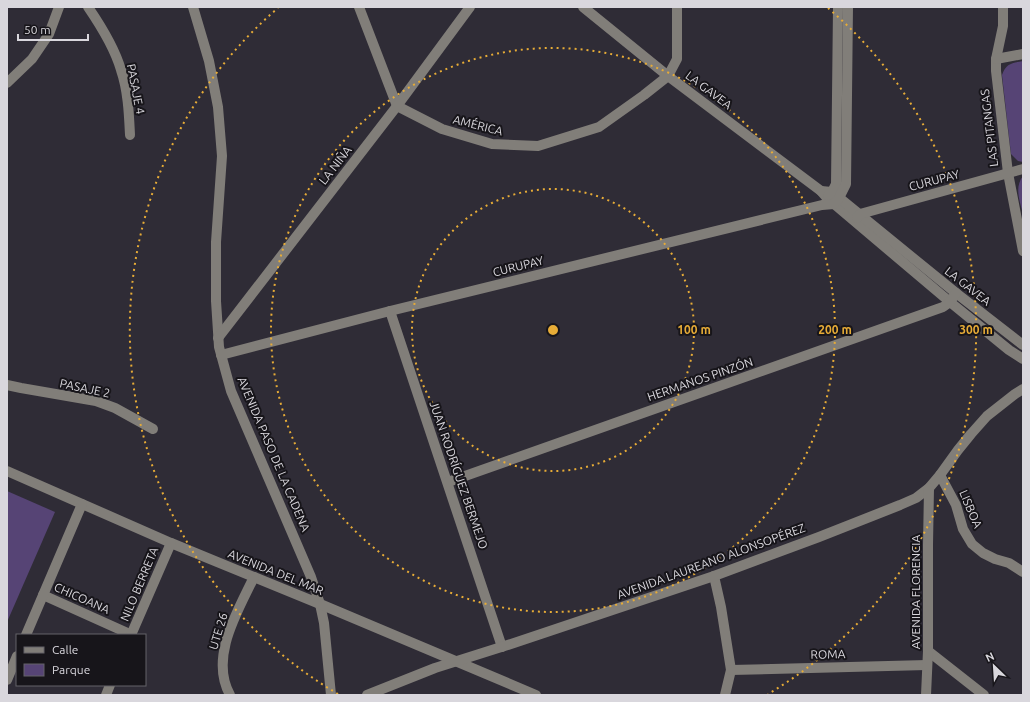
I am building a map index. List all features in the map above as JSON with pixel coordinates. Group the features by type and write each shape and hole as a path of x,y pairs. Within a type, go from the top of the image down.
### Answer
{"street":[{"path":"7,83 32,59 49,34 59,7"},
{"name":"PASAJE 4","path":"88,7 100,25 121,70 126,96 130,135"},
{"name":"AVENIDA PASO DE LA CADENA","path":"193,7 210,62 218,107 222,156 216,242 216,300 219,347 231,391 311,577 320,604 324,623 331,695"},
{"path":"359,7 397,106"},
{"name":"LA NIÑA","path":"218,338 397,106 470,7"},
{"name":"LA GAVEA","path":"583,7 668,76 1023,345"},
{"path":"668,76 677,59 677,7"},
{"path":"829,198 836,184 838,7"},
{"path":"829,198 846,184 848,7"},
{"name":"LAS PITANGAS","path":"1003,7 1003,26"},
{"name":"LAS PITANGAS","path":"1010,7 1003,26 996,59 1008,173 1023,250"},
{"path":"996,59 1023,54"},
{"name":"AMÉRICA","path":"397,106 442,129 492,144 538,146 599,127 668,76"},
{"name":"CURUPAY","path":"857,218 1023,169"},
{"name":"CURUPAY","path":"221,355 829,198"},
{"name":"LA GAVEA","path":"857,218 950,302 1009,350 1023,359"},
{"name":"HERMANOS PINZÓN","path":"448,482 943,307 950,302 956,293"},
{"name":"JUAN RODRÍGUEZ BERMEJO","path":"390,311 502,647"},
{"name":"PASAJE 2","path":"7,385 96,401 115,408 153,429"},
{"name":"AVENIDA LAUREANO ALONSOPÉREZ","path":"367,695 435,668 714,576 900,506 916,498 929,488 962,444 987,416 1023,389"},
{"name":"AVENIDA DEL MAR","path":"7,471 171,543 536,695"},
{"name":"LISBOA","path":"940,475 956,505 963,529 972,544 983,553 995,559 1009,563 1023,572"},
{"name":"AVENIDA FLORENCIA","path":"926,695 928,651 929,488"},
{"path":"26,634 82,504"},
{"name":"NILO BERRETA","path":"132,634 171,543"},
{"path":"714,576 721,607 730,670 725,695"},
{"name":"UTE 26","path":"230,695 224,675 224,647 254,577"},
{"name":"CHICOANA","path":"43,595 130,634"},
{"path":"928,651 984,695"},
{"path":"7,680 16,658"},
{"name":"ROMA","path":"730,670 927,665"}],"green space":[{"path":"1023,61 1023,162 1018,161 1011,154 1002,75 1005,68 1008,66 1013,63"},
{"path":"1023,176 1023,214 1018,190 1020,180"},
{"path":"7,491 55,512 7,622"}]}
